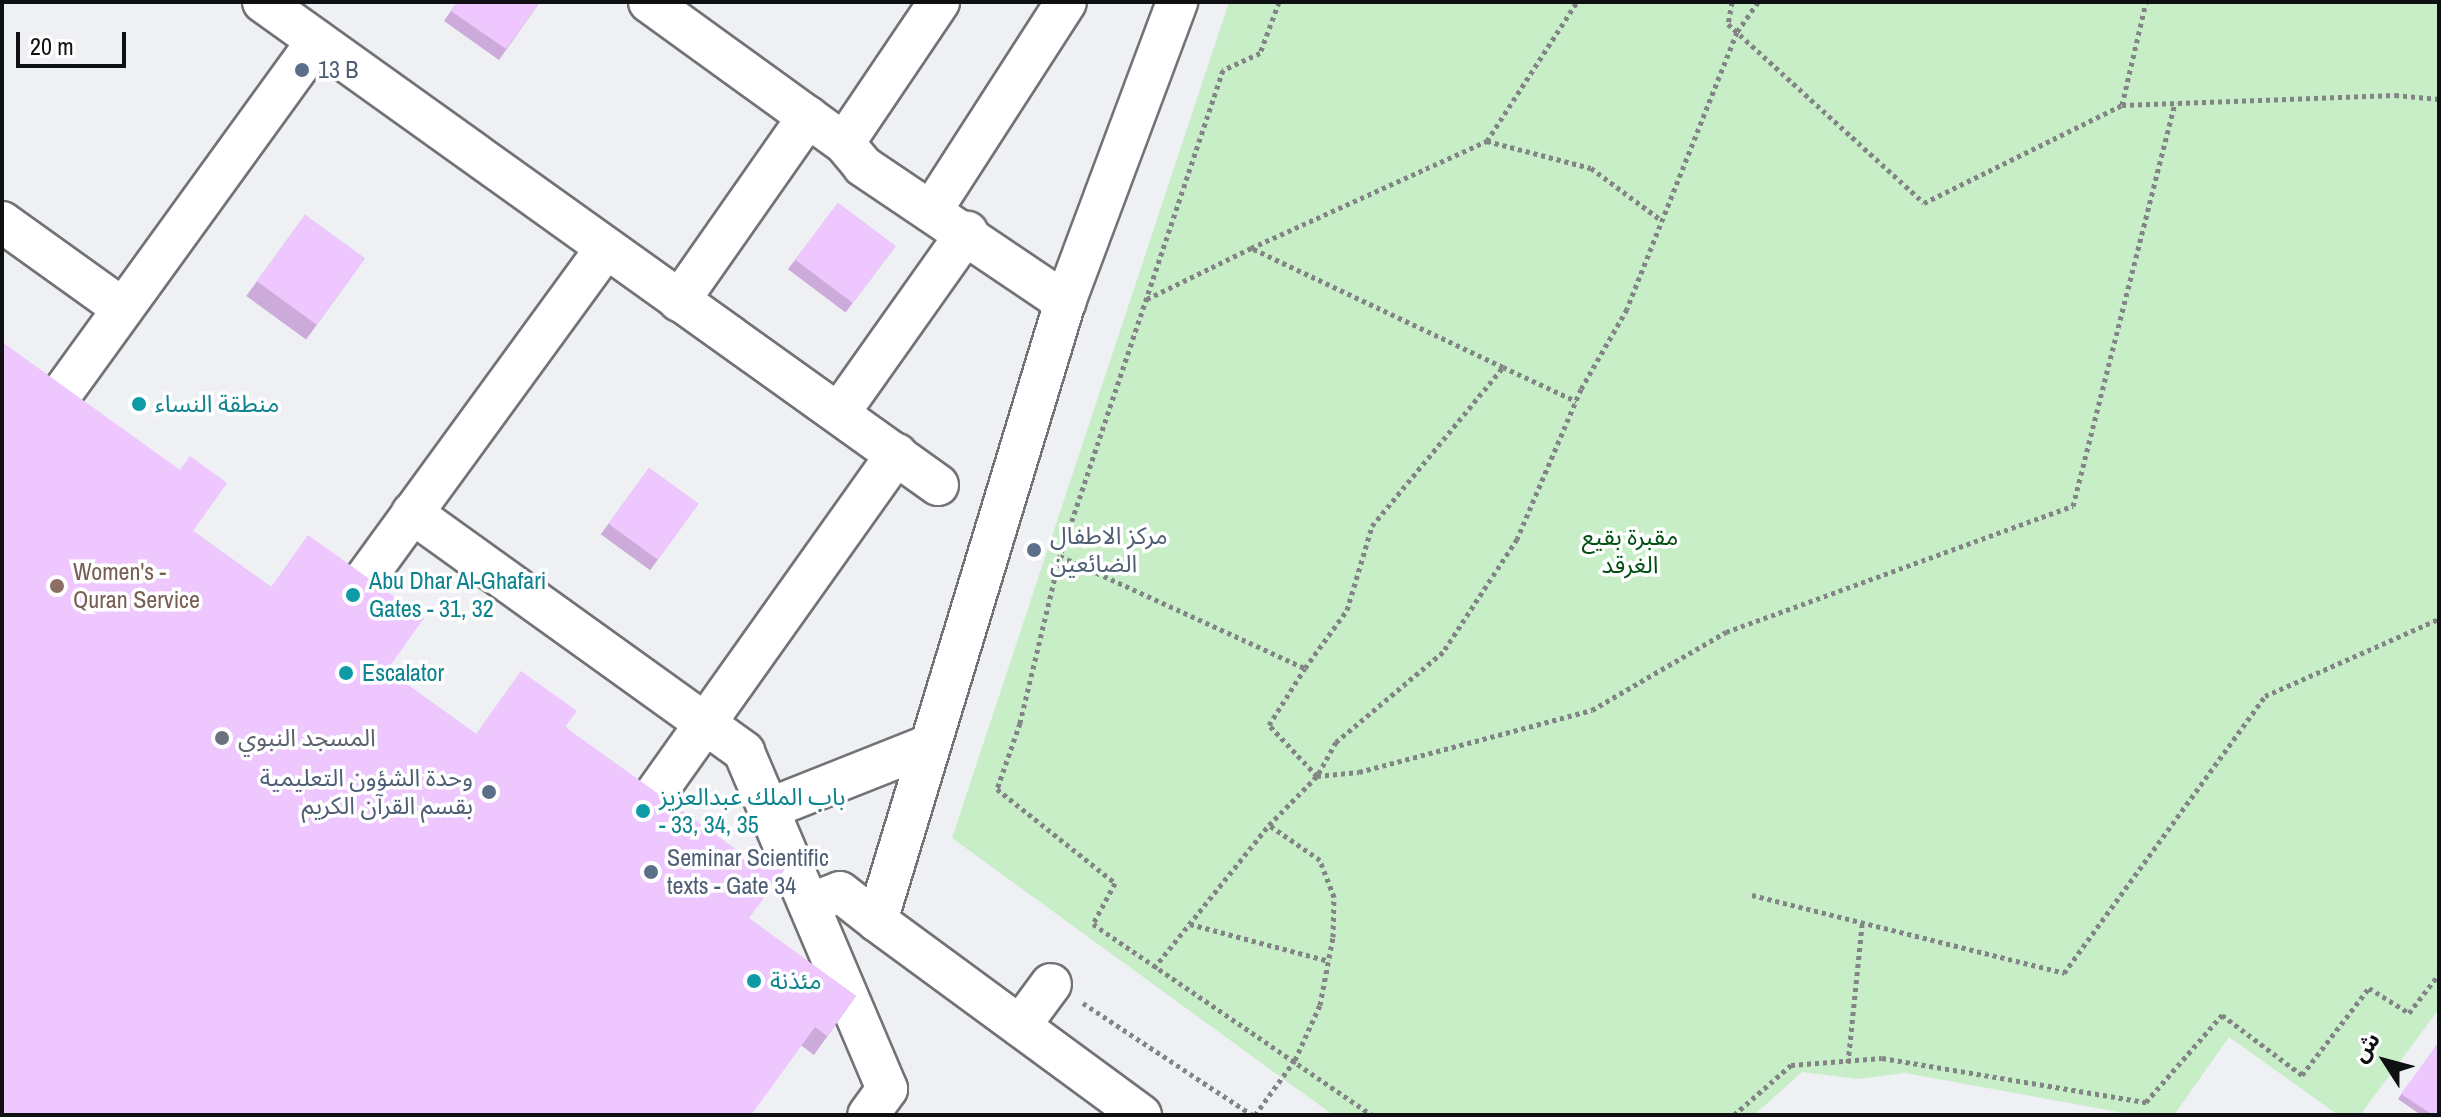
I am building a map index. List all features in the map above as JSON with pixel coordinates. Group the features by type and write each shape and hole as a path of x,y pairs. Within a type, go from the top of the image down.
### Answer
{"street":[{"path":"263,2 938,485"},
{"path":"649,2 844,143 863,166 967,232 1065,302"},
{"path":"844,143 939,2"},
{"path":"932,210 1066,2"},
{"path":"877,921 1065,302 1177,2"},
{"path":"52,407 317,41"},
{"path":"679,301 808,117"},
{"path":"2,222 122,308"},
{"path":"839,413 967,232"},
{"path":"353,595 605,249"},
{"path":"643,811 897,454"},
{"path":"412,513 744,752 887,1089 868,1115"},
{"path":"768,809 930,745"},
{"path":"809,904 840,892 1141,1115"},
{"path":"1020,1026 1051,984"}],"path":[{"path":"1279,2 1260,53 1223,70 1060,556 1020,723 997,789 1115,883 1093,924 1372,1115"},
{"path":"1146,299 1487,141 1577,2"},
{"path":"1732,2 1728,24 1924,203 2122,105 2395,95 2439,99"},
{"path":"1154,968 1269,825 1317,776 1336,742 1443,652 1517,539 1576,401 1627,309 1737,32 1758,2"},
{"path":"2122,105 2146,2"},
{"path":"1317,776 1359,772 1592,710 1726,632 2073,506 2175,103"},
{"path":"1487,141 1591,168 1662,220"},
{"path":"1251,248 1576,401"},
{"path":"1317,776 1269,725 1347,610 1372,526 1503,367"},
{"path":"1060,556 1305,668"},
{"path":"1752,895 1862,925 2064,973 2265,696 2439,619"},
{"path":"1051,984 1158,1048 1254,1115 1295,1060 1320,1005 1329,961 1334,897 1320,860 1269,825"},
{"path":"1190,924 1329,961"},
{"path":"1848,1063 1862,925"},
{"path":"1734,1115 1791,1065 1882,1058 2146,1102 2222,1015 2302,1075 2369,988 2409,1013 2439,974"}],"green space":[{"name":"مقبرة بقيع الغرقد","path":"1229,2 2439,2 2439,1009 2360,1115 2338,1115 2229,1037 2174,1115 2135,1115 1905,1073 1858,1079 1802,1072 1754,1115 1333,1115 952,838"}],"building":[{"path":"457,2 540,2 506,49 451,11"},
{"path":"838,203 896,246 853,303 795,260"},
{"path":"305,215 365,258 317,325 257,281"},
{"name":"المسجد النبوي","path":"2,342 180,470 190,456 227,483 193,531 271,587 308,535 424,618 387,670 476,734 521,671 577,711 565,727 744,855 752,844 786,868 749,918 856,996 827,1036 815,1027 751,1115 2,1115"},
{"path":"649,468 698,504 658,560 608,524"},
{"path":"2439,1042 2439,1111 2433,1115 2401,1094"}],"place":[{"name":"13 B","path":"302,70"},
{"name":"منطقة النساء","path":"139,404"},
{"name":"مركز الاطفال الضائعين","path":"1034,550"},
{"name":"Women's - Quran Service","path":"57,586"},
{"name":"Abu Dhar Al-Ghafari Gates - 31, 32","path":"353,595"},
{"name":"Escalator","path":"346,673"},
{"name":"المسجد النبوي","path":"222,738"},
{"name":"وحدة الشؤون التعليمية بقسم القرآن الكريم","path":"489,792"},
{"name":"باب الملك عبدالعزيز - 33, 34, 35","path":"643,811"},
{"name":"Seminar Scientific texts - Gate 34","path":"651,872"},
{"name":"مئذنة","path":"754,981"}]}
